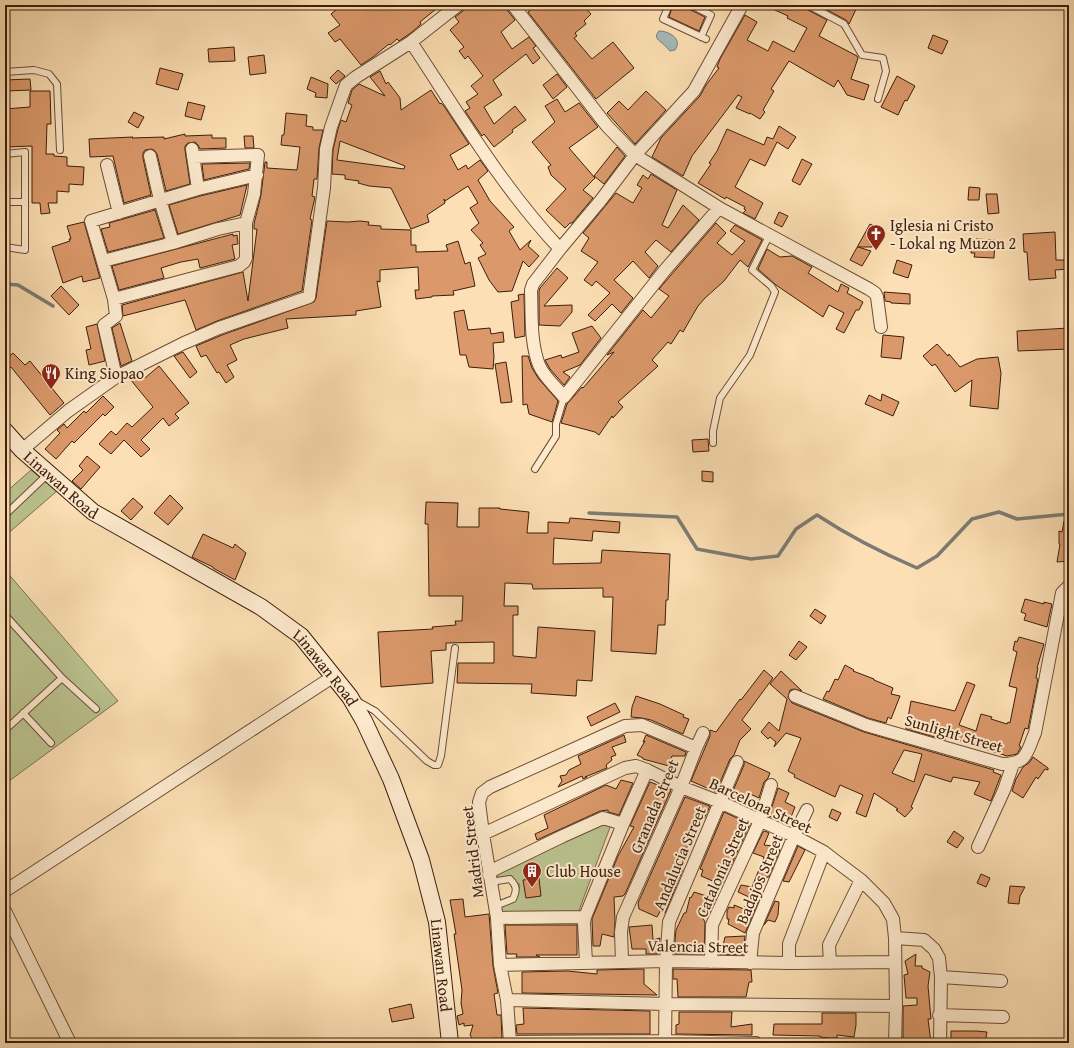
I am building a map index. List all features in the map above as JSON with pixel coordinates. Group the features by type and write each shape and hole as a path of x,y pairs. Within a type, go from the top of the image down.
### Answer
{"street":[{"path":"22,450 68,411 116,377 184,343 219,328 309,297 324,188 326,149 331,127 346,85 411,42 458,5"},
{"path":"513,5 607,126 635,155 719,208 770,234 875,293 881,327"},
{"path":"719,208 665,270 564,397 546,377 539,366 533,340 531,290 536,278 601,200 635,155 694,91 742,5"},
{"path":"411,42 516,198 541,229 560,249"},
{"path":"114,299 239,266 244,262 246,258 246,223 254,194 258,155 192,153 198,189"},
{"path":"150,156 160,200 173,242"},
{"path":"107,165 118,213"},
{"path":"116,377 104,325 116,316 114,299 91,221 198,189 257,175"},
{"path":"103,261 218,229 246,223"},
{"name":"Linawan Road","path":"5,431 22,450 92,512 261,607 301,636 350,697 364,721 391,779 421,860 437,922 450,1043"},
{"name":"Sunlight Street","path":"795,696 866,725 1002,764 1013,764 1022,761 1035,733 1062,593 1069,586"},
{"path":"5,892 334,676"},
{"name":"Madrid Street","path":"510,1043 507,1000 500,965 496,912 479,802 482,793 490,787 625,726 642,725 696,748"},
{"name":"Granada Street","path":"622,961 621,932 623,917 682,787 703,733"},
{"name":"Andalucia Street","path":"665,1042 666,960 669,922 737,762"},
{"path":"978,847 1004,790 1013,764"},
{"name":"Barcelona Street","path":"483,834 625,768 636,766 648,770 682,787 720,802 794,836 824,852 861,880 884,902 893,919 896,962 895,1043"},
{"path":"586,963 585,917 623,824 648,770"},
{"name":"Catalonia Street","path":"711,962 712,924 760,821 771,785"},
{"name":"Badajos Street","path":"750,962 752,933 794,836 807,810"},
{"path":"490,880 493,870 562,836 603,818 623,824"},
{"path":"789,963 789,944 824,852"},
{"path":"830,963 829,945 861,880"},
{"path":"5,911 70,1043"},
{"path":"496,912 585,917"},
{"path":"895,938 924,940 934,949 939,958 941,977 940,1043"},
{"name":"Valencia Street","path":"500,965 666,960 789,963 896,962"},
{"path":"941,977 1002,981"},
{"path":"507,1000 666,1004 896,1006"},
{"path":"940,1015 1003,1017"},
{"path":"510,1043 756,1043"}],"lane":[{"path":"669,5 663,19 704,38 711,15 691,5"},
{"path":"808,5 844,24 862,55 883,58 886,71 878,99"},
{"path":"5,72 34,70 49,74 57,84 60,150"},
{"path":"5,154 25,152 25,250 5,247"},
{"path":"5,202 25,202"},
{"path":"713,443 713,431 720,398 750,355 775,292 771,286 752,270 770,234"},
{"path":"535,469 556,436 556,424 564,397"},
{"path":"5,515 48,474"},
{"path":"5,615 62,678 96,709"},
{"path":"350,697 375,710 427,761 434,765 438,765 441,756 455,648"},
{"path":"5,730 62,678"},
{"path":"23,713 51,743"},
{"path":"490,880 497,881 510,879 516,885 517,891 513,899 496,912"}],"green space":[{"path":"31,470 57,491 5,536 5,493"},
{"path":"5,570 118,701 5,784"},
{"path":"612,822 578,913 492,916 490,907 510,904 518,894 520,885 512,877 496,877 486,875 595,824"}],"shaded area":[{"path":"659,31 667,32 674,36 677,42 675,50 670,51 658,39 656,36"}],"building":[{"path":"342,5 399,5 411,10 418,5 441,5 420,22 421,24 412,32 399,41 397,39 390,45 389,44 361,65 340,39 335,42 328,33 340,25 331,14"},
{"path":"465,5 506,5 507,10 515,20 501,32 512,49 529,37 536,46 533,48 540,58 533,64 526,54 493,80 502,95 484,107 494,124 515,106 526,120 512,130 513,132 494,147 484,134 482,136 465,111 470,108 466,102 478,94 471,86 483,76 468,56 465,59 459,51 464,47 450,30 459,22 455,17 463,11"},
{"path":"537,5 583,5 591,14 584,21 586,24 575,33 577,36 574,38 592,59 613,42 634,68 596,99 528,12"},
{"path":"673,5 687,5 689,9 705,17 699,31 669,17"},
{"path":"764,5 804,5 806,9 827,20 819,36 857,56 858,58 851,79 869,85 864,100 847,95 838,80 834,87 789,61 771,89 774,91 763,110 765,112 760,119 750,113 736,108 742,97 738,95 692,156 683,176 652,157 661,138 700,96 706,85 719,68 717,67 720,59 745,15 757,22 747,40 768,51 773,41 794,52 807,28 787,18 788,16"},
{"path":"818,5 858,5 849,24 846,20"},
{"path":"933,35 948,41 942,54 928,48"},
{"path":"234,47 235,61 209,62 208,49"},
{"path":"264,55 266,73 250,75 248,57"},
{"path":"160,68 183,74 178,90 156,84"},
{"path":"338,70 345,76 336,84 330,78"},
{"path":"380,71 386,84 388,82 400,98 401,110 431,90 440,104 441,103 444,106 469,144 450,155 458,170 466,165 468,169 480,160 488,171 478,180 490,201 514,227 509,231 520,250 531,240 528,246 539,256 529,267 523,261 512,291 498,292 489,280 478,258 486,254 480,245 483,243 471,230 479,223 470,208 478,203 468,186 445,201 444,199 445,203 427,215 429,222 411,229 391,188 369,186 358,183 359,181 345,179 345,175 332,174 333,150 338,129 341,120 346,122 352,105 348,103 352,90 359,84 385,96 370,77","holes":["340,141 405,166 404,169 337,160"]},
{"path":"557,74 567,87 553,99 543,85"},
{"path":"897,76 915,86 907,101 905,100 898,115 881,107"},
{"path":"311,77 328,84 327,98 315,97 316,93 307,89"},
{"path":"30,79 31,90 5,91 5,80"},
{"path":"30,91 50,91 51,124 47,124 46,154 67,157 67,166 84,167 83,185 69,184 69,192 57,191 57,203 48,203 50,213 41,214 40,203 32,203 32,146 5,147 5,109 30,107"},
{"path":"646,91 666,110 635,144 607,113 619,101 628,110"},
{"path":"557,99 565,112 579,103 598,127 569,148 595,178 583,190 593,198 572,223 565,228 546,210 566,189 551,175 548,167 551,165 532,142 555,122 545,106"},
{"path":"188,102 205,106 201,120 185,116"},
{"path":"134,112 144,117 138,128 128,122"},
{"path":"286,113 307,115 306,126 313,127 313,130 323,130 319,148 317,179 314,179 312,196 315,197 310,219 312,220 302,291 196,330 185,300 123,316 122,305 243,272 248,301 257,229 254,229 254,224 261,195 265,162 267,162 267,168 297,170 300,147 281,145 282,135 284,135"},
{"path":"779,126 796,137 788,149 777,142 765,166 750,159 735,187 763,203 755,219 743,213 746,210 744,209 745,207 726,197 725,199 698,183 711,164 709,163 717,151 727,129 764,145 767,137 773,139"},
{"path":"185,134 185,136 212,135 212,138 226,138 226,148 200,149 195,142 188,143 185,146 185,150 190,184 166,191 157,154 152,149 145,150 143,153 143,158 151,195 124,203 113,156 90,157 89,139 164,137 164,139"},
{"path":"244,136 253,136 254,148 245,148"},
{"path":"617,147 625,156 604,184 594,176"},
{"path":"802,159 812,164 800,185 792,181"},
{"path":"250,163 249,169 204,180 202,164"},
{"path":"651,174 677,190 662,225 668,228 683,205 699,220 671,252 656,240 645,252 658,266 649,278 633,261 614,280 633,298 621,313 612,304 595,321 588,315 610,293 596,281 592,286 584,280 598,262 581,251 589,238 583,233 616,193 633,203 642,188 637,185 643,175 648,179"},
{"path":"247,185 240,215 178,234 169,205"},
{"path":"969,187 980,188 979,200 968,200"},
{"path":"986,194 997,194 999,213 988,214"},
{"path":"155,210 164,238 108,252 101,229 110,227 109,223"},
{"path":"779,212 788,216 782,227 774,223"},
{"path":"327,221 360,221 369,222 368,225 381,226 381,229 411,230 411,245 416,245 416,252 448,251 446,245 458,241 465,264 470,262 475,286 453,291 454,295 432,296 416,299 415,290 419,290 418,267 380,270 380,282 377,281 381,307 356,311 356,315 286,319 288,328 244,339 230,345 237,360 227,365 234,377 226,383 219,372 217,373 206,355 201,357 196,346 222,335 314,302 316,298"},
{"path":"84,222 100,278 83,282 82,276 63,283 52,247 70,241 69,239 71,239 67,226"},
{"path":"716,223 726,233 717,243 732,255 745,241 730,231 735,225 762,240 748,267 740,260 724,281 705,298 698,306 683,332 680,330 671,344 668,342 652,360 658,366 618,402 623,407 613,418 612,416 599,435 595,432 561,423 567,404 614,352 607,355 643,310 651,318 669,296 659,289"},
{"path":"870,224 882,230 872,247 858,247 871,251 862,266 850,260"},
{"path":"1055,232 1056,260 1069,260 1069,269 1055,270 1056,278 1029,280 1027,252 1024,252 1023,234"},
{"path":"233,234 233,236 237,235 238,243 232,245 235,259 200,268 198,259 181,262 161,268 164,278 119,290 112,266"},
{"path":"976,239 995,240 994,258 974,257 975,253 971,253 972,243 975,243"},
{"path":"915,240 934,241 934,250 915,250"},
{"path":"767,249 780,257 792,256 812,267 808,273 838,292 841,284 849,288 847,293 863,302 859,310 856,310 844,333 836,329 844,313 829,305 823,317 776,285 758,269"},
{"path":"897,260 912,265 908,278 893,273"},
{"path":"557,268 568,278 544,306 572,305 572,312 560,326 539,325 539,291"},
{"path":"61,286 79,305 69,315 51,296"},
{"path":"884,292 910,294 910,304 891,303 885,301"},
{"path":"524,294 525,336 515,338 511,302 519,300 518,295"},
{"path":"464,310 468,330 490,328 491,334 503,332 504,342 493,343 493,369 469,367 466,355 460,355 454,312"},
{"path":"120,323 132,361 121,366 112,328"},
{"path":"97,324 105,361 89,365 86,350 91,349 86,327"},
{"path":"592,326 601,338 580,365 563,372 570,377 564,385 550,369 545,360 561,355 562,358 579,352 572,333"},
{"path":"1069,328 1069,349 1018,351 1017,331"},
{"path":"883,335 904,337 901,359 881,357"},
{"path":"937,344 948,356 949,354 960,367 977,359 998,357 1001,373 998,409 970,406 972,380 955,392 935,364 932,366 923,356"},
{"path":"183,352 197,372 190,378 174,356"},
{"path":"13,353 25,365 30,361 64,403 50,415 11,367 5,372 5,360"},
{"path":"522,356 528,356 532,368 538,378 558,401 552,422 529,414 527,404 523,405"},
{"path":"506,362 512,402 501,403 495,364"},
{"path":"159,366 189,403 175,414 179,418 169,426 163,418 141,440 150,449 141,457 124,440 111,454 99,444 111,431 116,435 127,423 132,427 153,407 130,379 141,373 145,378"},
{"path":"882,394 899,402 893,416 865,404 869,395 881,401"},
{"path":"103,396 114,407 105,416 103,414 74,443 72,441 56,459 45,449 60,433 57,430 64,424 67,428 84,411 86,413"},
{"path":"708,439 709,451 693,452 692,440"},
{"path":"87,456 100,467 81,489 72,481 83,470 79,466"},
{"path":"702,471 713,472 713,482 702,481"},
{"path":"170,495 183,508 168,525 154,513"},
{"path":"133,498 143,507 131,520 121,511"},
{"path":"426,502 458,503 457,527 479,527 479,508 500,508 529,512 527,533 548,533 548,522 569,523 570,518 620,522 619,533 593,531 592,541 554,538 553,564 601,563 602,550 670,554 668,600 666,600 665,625 658,625 656,654 611,651 613,597 603,597 603,588 533,589 532,584 505,583 504,606 518,606 518,615 513,615 513,656 536,658 538,627 595,631 592,681 577,680 576,696 531,693 532,684 457,683 458,663 494,663 494,642 446,643 446,650 431,651 433,683 381,687 378,632 433,629 432,627 456,625 455,621 462,621 463,596 429,596 428,524 425,524"},
{"path":"1064,521 1069,521 1069,561 1057,562 1060,544 1059,531 1062,532"},
{"path":"203,534 233,548 235,544 246,553 235,580 192,557"},
{"path":"1025,599 1044,604 1044,602 1052,604 1047,627 1024,620 1026,614 1021,612"},
{"path":"815,609 826,616 821,624 810,616"},
{"path":"1019,637 1044,644 1037,668 1036,678 1038,679 1028,729 1025,728 1019,746 1021,747 1017,754 1007,756 946,736 945,740 906,729 911,701 955,711 967,682 975,685 959,725 976,731 981,714 1007,724 1008,722 1010,723 1017,688 1009,686 1017,652 1013,650 1015,641 1017,642"},
{"path":"799,641 807,647 796,660 789,655"},
{"path":"845,665 854,670 853,671 893,688 891,694 900,696 891,719 888,717 886,723 868,718 823,699 827,691 829,692 835,679 838,680"},
{"path":"764,670 773,678 742,720 751,729 740,740 716,792 691,781 710,736 710,730 716,732 740,699 741,700"},
{"path":"781,671 802,691 794,689 790,690 788,697 792,703 864,732 994,770 993,772 1001,775 991,801 974,794 980,782 953,777 951,782 925,774 911,807 913,808 905,817 896,810 898,809 874,793 866,817 856,813 863,795 840,785 835,797 794,777 795,775 788,771 801,738 786,733 774,747 776,742 770,737 768,739 761,732 769,722 779,731 787,699 770,684","holes":["904,750 922,754 914,782 892,773"]},
{"path":"636,696 660,704 684,715 683,717 689,719 683,734 651,720 631,717 632,707"},
{"path":"615,703 620,712 591,726 587,717"},
{"path":"624,735 626,742 612,747 616,755 611,757 612,760 606,765 607,768 583,779 582,776 558,787 562,781 560,776 566,775 569,770 581,764 578,756"},
{"path":"646,735 686,752 685,756 672,756 669,766 643,759 637,755 645,741 643,742"},
{"path":"1033,757 1048,768 1048,770 1045,769 1038,779 1036,777 1023,798 1012,791 1016,779 1023,767 1030,762"},
{"path":"744,761 770,773 764,782 759,798 748,793 743,804 730,798 744,765"},
{"path":"621,780 633,783 619,815 608,812 608,810 600,811 537,840 535,834 548,828 544,815 606,785 616,789"},
{"path":"650,782 671,790 625,894 623,896 614,897 614,937 602,934 600,946 593,946 592,919 618,856 634,827 630,826"},
{"path":"778,788 789,793 785,802 795,807 791,817 779,816 777,819 769,816"},
{"path":"685,797 710,806 704,819 699,817 679,868 683,869 665,913 661,910 657,917 639,909 638,903"},
{"path":"832,809 841,813 837,821 829,817"},
{"path":"724,812 750,824 722,885 701,876 703,870 700,869"},
{"path":"765,831 769,833 764,845 774,846 780,850 769,877 767,877 766,880 760,881 760,898 745,933 728,924 729,919 727,919 727,911 729,907 734,908 734,905 744,909 749,897 738,892 741,885 752,887 764,857 753,853 763,832"},
{"path":"954,831 964,838 957,848 947,842"},
{"path":"798,846 805,850 789,882 783,881"},
{"path":"981,874 990,878 986,887 977,883"},
{"name":"Club House","path":"539,878 541,896 526,898 523,880"},
{"path":"1010,886 1025,887 1020,896 1019,904 1008,903"},
{"path":"694,892 716,899 709,914 697,908 705,922 704,954 676,954 674,951 676,930 684,913 686,913 690,897 691,898"},
{"path":"463,899 465,917 489,914 493,966 498,993 494,994 497,1015 501,1015 502,1040 497,1040 497,1038 474,1041 470,1035 473,1025 464,1026 464,1023 459,1025 457,1016 463,1014 461,1003 462,990 454,934 456,934 450,900"},
{"path":"775,901 779,902 778,915 775,922 768,920 764,925"},
{"path":"505,925 577,925 577,955 536,955 540,957 516,957 517,954 507,954"},
{"path":"652,925 653,940 660,938 657,954 646,954 646,949 632,949 629,927"},
{"path":"745,936 743,955 719,954 719,945 722,950 725,937"},
{"path":"916,954 915,966 922,966 922,968 930,972 928,986 931,1019 928,1019 931,1043 911,1043 911,1041 903,1041 903,1006 917,1005 917,998 906,998 904,975 908,974 905,961"},
{"path":"644,969 644,984 657,995 522,993 522,972 568,971 597,974 597,970"},
{"path":"673,969 751,970 752,982 749,982 746,997 678,997 677,979 673,979"},
{"path":"411,1004 414,1018 392,1022 389,1009"},
{"path":"523,1008 650,1011 650,1034 517,1034 516,1025 524,1024"},
{"path":"679,1012 732,1012 731,1027 752,1024 752,1035 676,1034 676,1025 679,1024"},
{"path":"822,1013 856,1013 854,1037 837,1035 837,1038 829,1038 820,1036 773,1035 774,1024 822,1024"},
{"path":"951,1031 987,1032 985,1043 951,1043"}],"waterway":[{"path":"5,284 18,285 53,306"},
{"path":"589,513 677,517 697,549 751,559 778,556 796,529 817,515 866,544 917,568 937,556 972,519 999,512 1017,519 1069,514"}],"place":[{"name":"Iglesia ni Cristo - Lokal ng Muzon 2","path":"876,251"},
{"name":"King Siopao","path":"51,390"},
{"name":"Club House","path":"532,888"}]}
